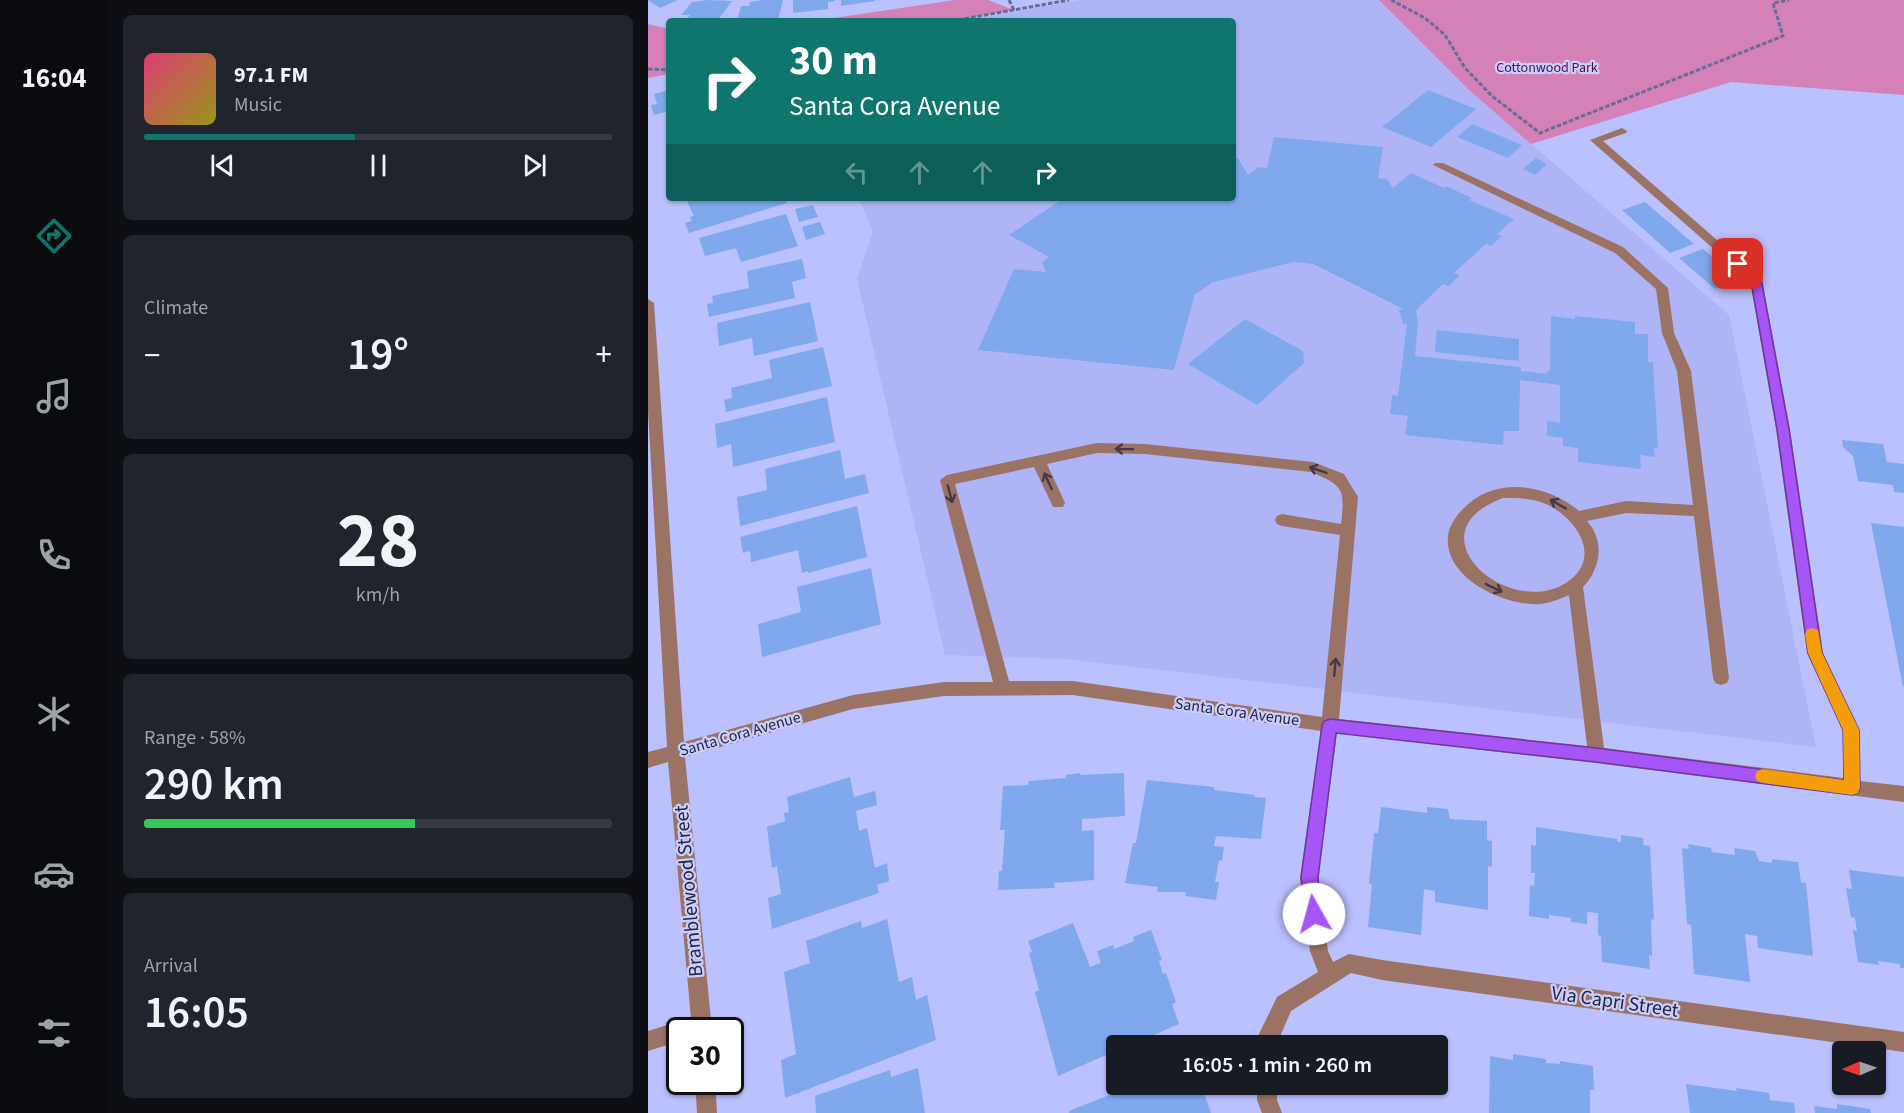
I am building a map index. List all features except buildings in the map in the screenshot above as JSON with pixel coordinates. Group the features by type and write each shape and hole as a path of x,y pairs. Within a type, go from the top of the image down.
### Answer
{"street":[{"path":"1622,131 1595,140 1756,279 1783,429 1815,653 1851,730 1852,788"},
{"path":"1438,165 1619,250 1662,288 1668,333 1684,371 1721,678"},
{"name":"Bramblewood Street","path":"648,303 677,751 701,1017"},
{"path":"1004,688 947,480 1097,448 1136,449 1314,467 1339,478 1351,497 1330,725 1310,878 1318,951 1329,976"},
{"path":"1038,460 1058,503"},
{"path":"1518,491 1539,495 1560,503 1577,517 1588,534 1592,553 1588,570 1575,585 1556,595 1533,598 1508,595 1488,586 1472,573 1461,558 1456,541 1459,524 1467,510 1480,500 1498,493 1518,491"},
{"path":"1577,517 1626,507 1700,511"},
{"path":"1282,520 1348,531"},
{"path":"1575,585 1596,755"},
{"name":"Santa Cora Avenue","path":"648,760 853,702 944,689 1073,688 1330,725 1596,755 1904,794"},
{"name":"Via Capri Street","path":"1269,1035 1284,1004 1349,963 1904,1042"},
{"path":"648,1041 666,1035"},
{"path":"706,1095 707,1113"},
{"path":"1267,1095 1272,1113"}],"path":[{"path":"1009,0 1014,10"},
{"path":"969,18 1069,0"},
{"path":"1391,0 1425,18 1445,35 1465,68 1492,96 1540,134 1783,36 1773,3 1789,0"},
{"path":"648,69 666,70"}],"shaded area":[{"path":"1081,0 1379,0 1468,89 1729,315 1816,747 1067,659 945,655 857,279 873,231 859,201 1236,201 1236,18 980,18"}],"green space":[{"path":"955,0 988,0 1014,10 969,18 834,18"},
{"name":"Cottonwood Park","path":"1379,0 1904,0 1904,95 1731,82 1531,144 1468,89"},
{"path":"648,24 666,28 666,75 648,78"}],"slow traffic":[{"path":"1763,776 1852,788 1851,730 1815,653 1812,634"}],"route":[{"path":"1314,914 1310,878 1330,725 1596,755 1852,788 1851,730 1815,653 1783,429 1756,279 1738,264"}]}
